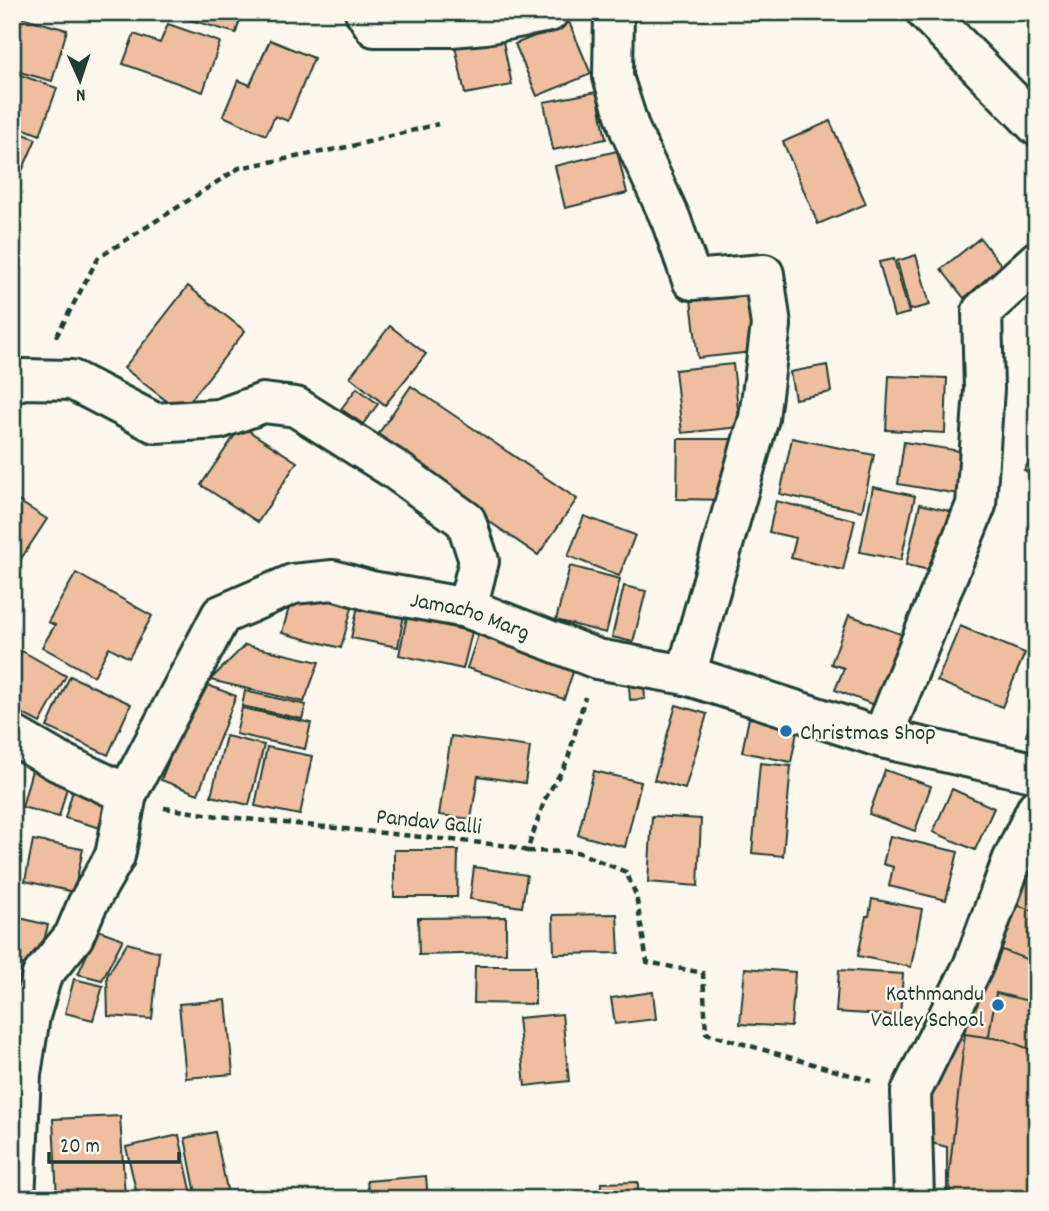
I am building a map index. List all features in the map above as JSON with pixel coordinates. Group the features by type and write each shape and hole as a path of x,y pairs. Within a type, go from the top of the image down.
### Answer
{"street":[{"path":"365,12 375,27 485,24 549,12"},
{"path":"614,12 612,77 630,130 671,220 692,280 764,274 771,325 759,418 686,675"},
{"path":"926,12 1037,126"},
{"path":"882,738 976,505 984,390 982,311 1037,261"},
{"path":"24,381 72,380 155,423 219,419 263,404 296,407 394,469 466,521 479,561 467,608"},
{"name":"Jamacho Marg","path":"15,1199 21,1074 30,1016 42,975 74,936 115,856 127,794 221,615 293,584 333,580 371,591 467,608 597,659 686,675 882,738 1037,773"},
{"path":"12,735 57,761 127,794"},
{"path":"914,1199 911,1092 973,966 1012,861 1037,808"}],"path":[{"path":"24,381 99,258 166,213 239,168 352,146 438,124"},
{"path":"527,850 545,799 567,762 597,659"},
{"name":"Pandav Galli","path":"127,794 157,807 218,816 510,846 527,850 578,852 626,872 636,895 647,962 703,972 706,1033 911,1092"}],"building":[{"path":"189,12 242,12 236,33 187,19"},
{"path":"17,16 67,30 52,81 12,70 12,32"},
{"path":"569,22 591,74 537,96 515,44"},
{"path":"168,24 220,42 203,92 123,64 134,34 160,43"},
{"path":"501,32 512,85 465,94 454,41"},
{"path":"270,40 314,58 288,121 275,116 266,135 223,116 238,80 250,85"},
{"path":"12,72 57,88 40,135 12,124"},
{"path":"597,92 606,139 553,150 544,102"},
{"path":"830,121 866,204 818,224 783,142"},
{"path":"12,129 36,139 12,194"},
{"path":"617,151 627,193 565,208 555,166"},
{"path":"980,238 1003,267 964,298 941,269"},
{"path":"916,255 930,305 910,310 897,261"},
{"path":"894,259 909,313 894,317 879,262"},
{"path":"188,286 245,331 181,412 124,368"},
{"path":"754,293 761,351 698,358 691,300"},
{"path":"390,326 426,354 385,405 350,377"},
{"path":"733,364 740,427 682,433 675,370"},
{"path":"827,365 831,392 795,399 790,372"},
{"path":"889,376 947,378 945,433 886,430"},
{"path":"411,386 577,499 538,555 373,442"},
{"path":"357,388 378,404 363,424 341,409"},
{"path":"241,426 297,462 258,522 201,485"},
{"path":"792,438 874,455 862,511 780,494"},
{"path":"678,439 732,439 731,500 677,499"},
{"path":"904,442 966,452 959,494 898,484"},
{"path":"1037,449 1037,478 1024,470"},
{"path":"873,487 915,496 901,560 860,552"},
{"path":"12,497 47,519 13,571 12,571"},
{"path":"776,501 855,520 843,570 791,558 796,538 769,532"},
{"path":"920,504 953,512 939,572 906,565"},
{"path":"584,516 635,535 619,576 568,556"},
{"path":"570,566 620,579 606,633 556,620"},
{"path":"76,573 152,616 129,658 109,647 94,676 42,647 55,625 48,622"},
{"path":"624,586 646,591 633,642 612,637"},
{"path":"294,589 353,604 341,648 282,633"},
{"path":"358,606 404,615 398,647 351,638"},
{"path":"849,615 909,637 882,708 835,690 844,668 831,664"},
{"path":"407,617 472,632 463,669 399,655"},
{"path":"960,626 1025,653 1002,707 937,681"},
{"path":"478,635 575,666 564,699 467,668"},
{"path":"245,645 319,662 304,702 210,680"},
{"path":"22,651 66,676 40,723 12,708 12,668"},
{"path":"70,676 131,704 108,755 47,727"},
{"path":"200,682 236,696 198,794 161,780"},
{"path":"644,685 645,699 630,700 629,686"},
{"path":"245,691 306,705 302,719 242,706"},
{"path":"1037,694 1037,738 1026,736"},
{"path":"676,705 707,714 685,789 654,780"},
{"path":"242,708 311,723 305,749 236,734"},
{"path":"749,718 798,727 791,762 742,752"},
{"path":"226,736 264,745 249,805 211,796"},
{"path":"451,736 530,747 525,783 478,776 471,819 439,815"},
{"path":"267,747 312,756 300,815 255,806"},
{"path":"760,763 791,766 783,856 752,853"},
{"path":"32,770 69,780 59,817 22,807"},
{"path":"885,770 931,786 915,831 869,814"},
{"path":"594,771 641,782 625,847 578,835"},
{"path":"75,783 118,795 108,830 65,818"},
{"path":"952,789 994,808 975,850 933,832"},
{"path":"652,816 701,819 698,886 648,882"},
{"path":"890,836 958,852 946,900 889,886 893,867 883,864"},
{"path":"33,840 83,849 74,892 25,881"},
{"path":"394,850 458,850 457,897 394,897"},
{"name":"Kathmandu Valley School","path":"1023,861 1037,866 1037,1199 947,1199 947,1147 924,1141 931,1065"},
{"path":"474,867 527,875 522,907 470,899"},
{"path":"872,899 922,909 911,967 858,956"},
{"path":"1005,901 1037,912 1037,963 986,944"},
{"path":"617,914 619,953 554,954 553,915"},
{"path":"12,916 48,925 37,968 12,962"},
{"path":"506,917 506,953 419,955 418,918"},
{"path":"98,930 123,939 102,980 78,974"},
{"path":"127,943 159,952 152,1019 108,1016 107,976"},
{"path":"475,966 535,966 535,1004 474,1003"},
{"path":"745,968 795,972 791,1027 740,1024"},
{"path":"839,970 903,974 900,1016 836,1012"},
{"path":"74,979 103,986 93,1020 65,1013"},
{"path":"653,992 656,1019 615,1024 611,998"},
{"path":"996,993 1037,1003 1037,1051 988,1041"},
{"path":"226,1000 233,1074 186,1078 179,1004"},
{"path":"562,1014 569,1081 525,1086 518,1018"},
{"path":"965,1034 1006,1040 1037,1052 1037,1199 950,1199 949,1175"},
{"path":"120,1116 125,1197 57,1199 53,1119"},
{"path":"215,1132 229,1199 197,1199 185,1138"},
{"path":"179,1135 193,1199 138,1199 126,1147"},
{"path":"426,1176 428,1199 369,1199 367,1181"},
{"path":"638,1182 638,1199 600,1199 601,1183"},
{"path":"713,1193 713,1199 655,1199 654,1194"}],"place":[{"name":"Christmas Shop","path":"786,731"},
{"name":"Kathmandu Valley School","path":"998,1005"}]}
